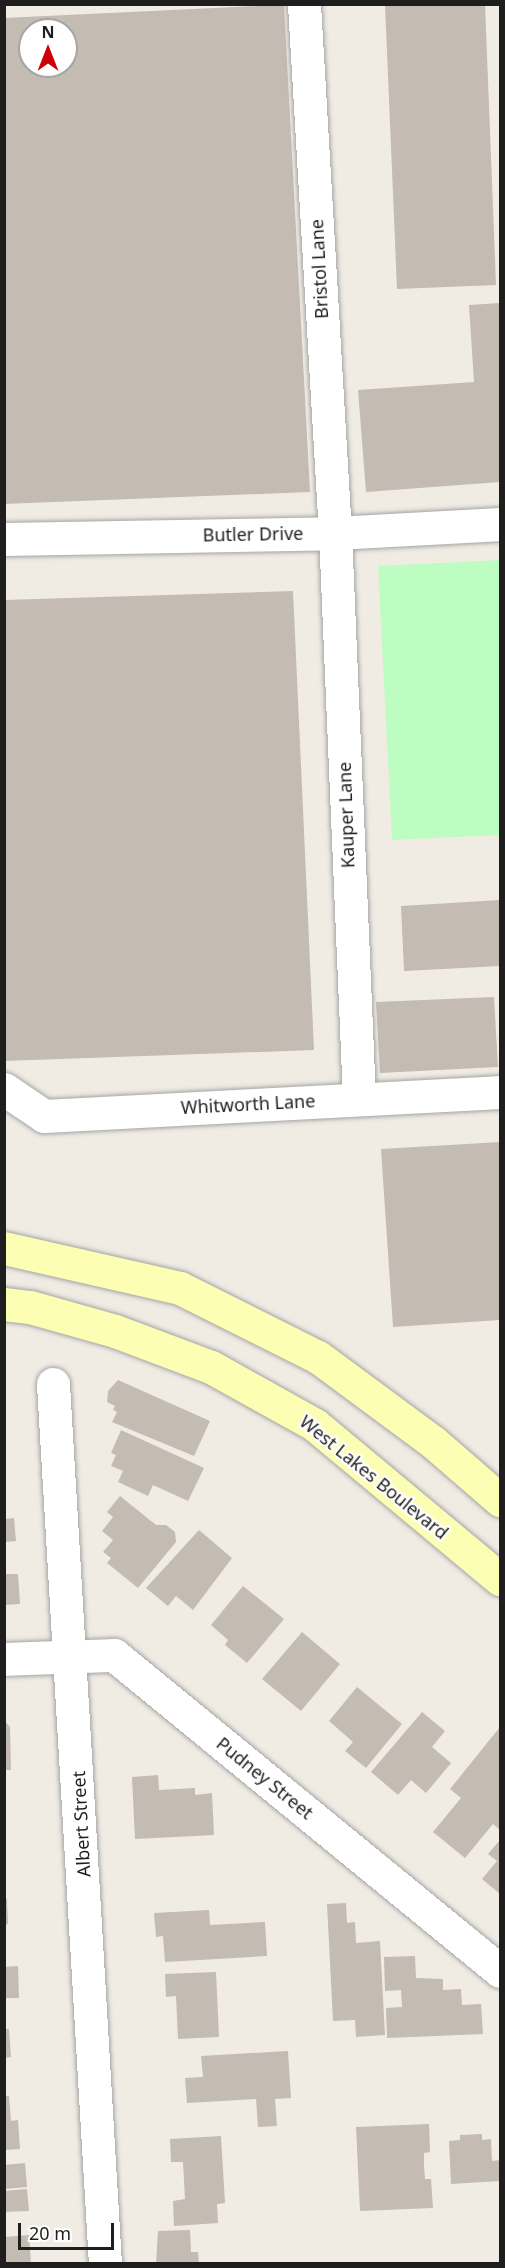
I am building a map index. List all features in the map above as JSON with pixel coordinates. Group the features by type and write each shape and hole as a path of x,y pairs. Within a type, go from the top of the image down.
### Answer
{"main road":[{"path":"4,1248 180,1288 318,1357 433,1442 501,1500"},
{"name":"West Lakes Boulevard","path":"4,1304 30,1307 115,1331 222,1373 315,1425 501,1579"}],"street":[{"name":"Bristol Lane","path":"304,4 335,533"},
{"name":"Butler Drive","path":"4,539 335,533 501,524"},
{"name":"Kauper Lane","path":"335,533 360,1098"},
{"name":"Whitworth Lane","path":"4,1089 44,1116 501,1092"},
{"name":"Albert Street","path":"53,1384 71,1656 105,2264"},
{"name":"Pudney Street","path":"4,1659 114,1655 501,1971"}],"green space":[{"path":"500,560 500,835 392,840 378,566"}],"building":[{"path":"385,4 485,4 496,285 397,289"},
{"path":"284,5 310,492 4,504 4,18"},
{"path":"500,303 500,482 366,492 358,390 474,382 469,305"},
{"path":"293,591 314,1050 4,1061 4,600"},
{"path":"500,900 500,966 404,971 401,906"},
{"path":"494,997 498,1067 380,1073 376,1002"},
{"path":"500,1142 500,1320 393,1327 381,1149"},
{"path":"118,1380 210,1421 194,1456 112,1422 117,1412 113,1410 115,1406 107,1402 108,1391"},
{"path":"121,1430 204,1468 188,1501 153,1485 148,1496 118,1482 123,1471 111,1466 116,1455 111,1453"},
{"path":"120,1496 156,1525 166,1525 175,1532 176,1542 138,1588 107,1563 111,1558 103,1552 113,1540 102,1531 113,1517 107,1512"},
{"path":"14,1518 16,1541 5,1542 5,1519"},
{"path":"199,1530 232,1558 193,1610 176,1596 168,1606 146,1588"},
{"path":"4,1574 18,1574 20,1604 4,1605"},
{"path":"243,1586 284,1619 247,1663 225,1645 228,1640 211,1625"},
{"path":"302,1632 340,1664 301,1711 262,1679"},
{"path":"357,1687 402,1724 366,1768 345,1751 353,1742 329,1721"},
{"path":"422,1712 445,1731 432,1747 451,1763 426,1793 411,1780 398,1795 371,1772"},
{"path":"4,1720 10,1727 11,1770 4,1770"},
{"path":"500,1727 500,1830 493,1824 465,1858 433,1832 461,1798 450,1789"},
{"path":"158,1775 159,1790 195,1788 195,1795 212,1793 214,1835 135,1839 132,1777"},
{"path":"500,1840 500,1894 482,1879 497,1861 488,1854"},
{"path":"7,1899 8,1924 4,1925 4,1900"},
{"path":"346,1903 347,1923 355,1922 356,1943 380,1941 385,2035 356,2037 355,2020 333,2021 327,1904"},
{"path":"209,1910 210,1925 265,1922 267,1956 165,1962 163,1936 156,1937 154,1913"},
{"path":"415,1956 416,1978 443,1979 443,1990 461,1989 462,2005 481,2004 483,2034 387,2038 386,2008 402,2007 401,1990 385,1991 384,1957"},
{"path":"18,1966 19,1998 4,1998 4,1967"},
{"path":"216,1972 219,2037 178,2039 176,1996 166,1997 165,1974"},
{"path":"4,2029 9,2029 11,2057 4,2058"},
{"path":"288,2051 291,2098 275,2099 277,2126 258,2127 256,2099 187,2103 185,2078 203,2077 201,2056"},
{"path":"4,2096 9,2096 11,2121 18,2120 20,2149 4,2150"},
{"path":"429,2124 430,2152 424,2153 424,2166 425,2179 431,2179 433,2208 360,2211 356,2127"},
{"path":"482,2134 482,2140 491,2139 492,2161 500,2160 500,2181 451,2184 449,2141 460,2140 460,2135"},
{"path":"221,2136 225,2203 217,2204 218,2223 174,2226 173,2201 185,2199 183,2162 171,2162 170,2139"},
{"path":"25,2163 27,2187 4,2189 4,2165"},
{"path":"27,2189 29,2211 4,2212 4,2191"},
{"path":"190,2230 191,2252 198,2252 199,2264 156,2264 158,2231"},
{"path":"29,2235 31,2264 4,2264 4,2237"}]}
